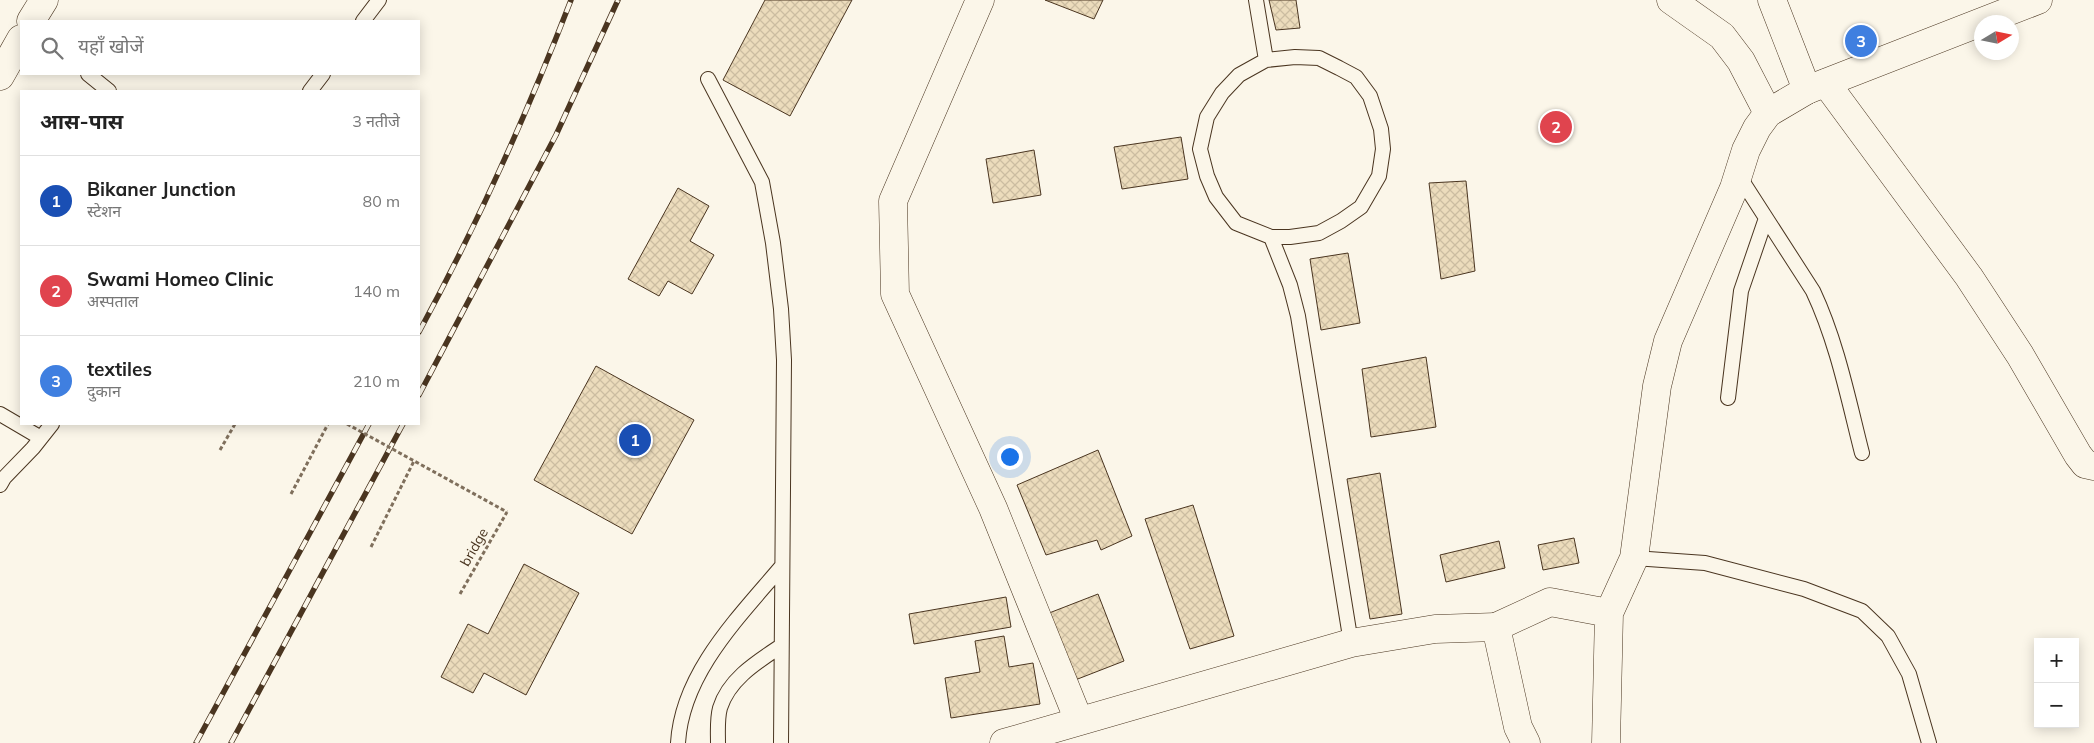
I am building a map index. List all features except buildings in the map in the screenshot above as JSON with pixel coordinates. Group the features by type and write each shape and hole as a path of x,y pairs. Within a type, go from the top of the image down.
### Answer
{"street":[{"path":"32,20 44,0"},
{"path":"980,0 893,201 896,294 993,508 1079,721"},
{"path":"1671,0 1722,36 1741,62 1768,113"},
{"path":"1772,0 1816,86 1969,277 2024,363 2078,455 2085,464 2094,466"},
{"path":"1606,743 1609,613 1634,558 1657,386 1668,341 1738,175 1746,150 1757,128 1768,113 1816,86 2038,0"},
{"path":"0,76 20,41"},
{"path":"1004,743 1351,643 1435,629 1496,627 1550,602 1609,613"},
{"path":"1496,627 1518,727 1526,743"}],"lane":[{"path":"364,20 379,0"},
{"path":"1256,0 1266,60"},
{"path":"1295,57 1319,58 1356,77 1370,96 1381,129 1383,149 1379,176 1361,206 1319,233 1290,237 1271,237 1236,223 1216,197 1206,176 1200,149 1207,117 1222,93 1239,75 1266,60 1295,57"},
{"path":"89,75 109,90"},
{"path":"311,90 322,75"},
{"path":"708,79 762,182 773,243 781,309 784,360 781,743"},
{"path":"1738,175 1813,291 1831,335 1862,453"},
{"path":"1728,398 1741,290 1766,218"},
{"path":"1271,237 1290,285 1298,316 1351,643"},
{"path":"0,414 41,438"},
{"path":"0,485 4,478 51,425"},
{"path":"1634,558 1704,563 1804,589 1862,611 1888,636 1909,674 1929,743"},
{"path":"678,743 679,722 696,679 725,633 782,566"},
{"path":"718,743 720,708 734,684 751,666 781,646"}],"path":[{"path":"220,450 234,425"},
{"path":"291,494 327,425"},
{"path":"349,425 414,461 371,547"},
{"name":"bridge","path":"414,461 507,512 460,594"}],"railway":[{"path":"420,330 461,251 500,169 537,85 571,0"},
{"path":"420,393 556,135 618,0"},
{"path":"196,743 368,425"},
{"path":"231,743 402,425"}],"place":[{"name":"textiles","path":"1861,41"},
{"name":"Swami Homeo Clinic","path":"1556,127"},
{"name":"Bikaner Junction","path":"635,440"}]}
